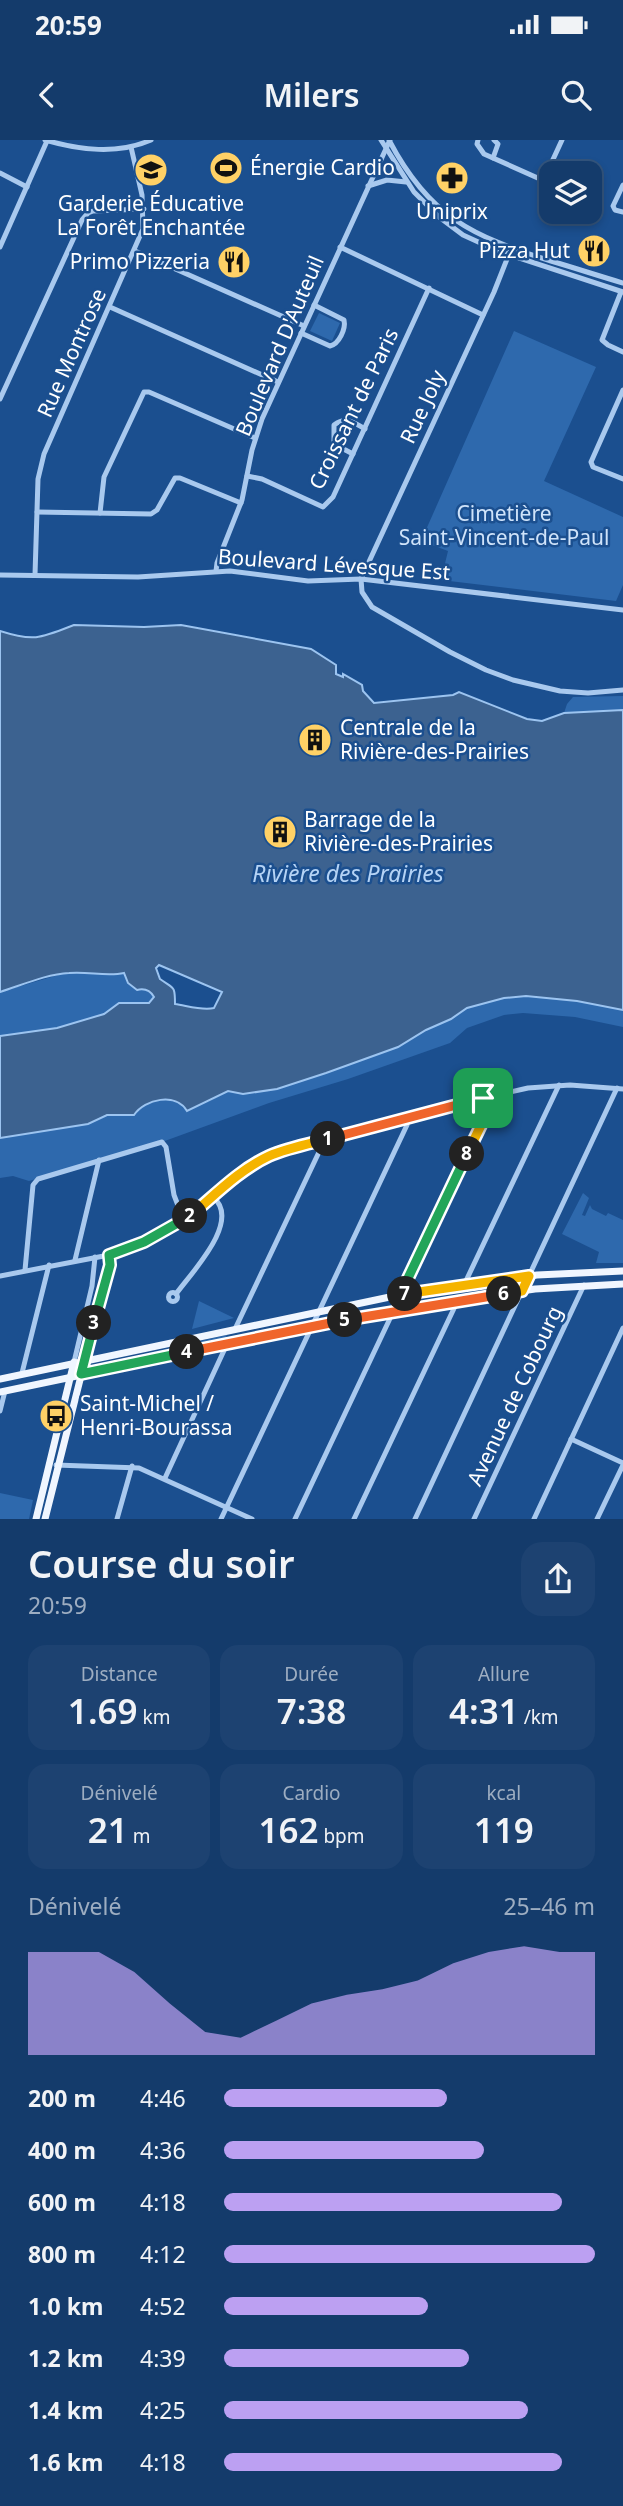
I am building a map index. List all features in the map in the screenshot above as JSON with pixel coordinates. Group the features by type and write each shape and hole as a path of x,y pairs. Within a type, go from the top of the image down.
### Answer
{"main road":[{"path":"0,1378 400,1295 529,1276 623,1271"},
{"path":"2,1392 394,1310 522,1291 623,1284"},
{"path":"45,1519 85,1360"},
{"path":"36,1519 74,1362"}],"street":[{"path":"0,247 2,237 27,187 46,140 98,150 131,148 151,140"},
{"path":"380,140 405,182 453,228 484,245 623,283"},
{"path":"389,140 411,177 442,211 475,233 510,252 622,292 602,340 623,352"},
{"name":"Boulevard D'Auteuil","path":"216,570 241,503 255,438 389,140"},
{"path":"478,140 477,144 484,154 540,179 544,179 562,140"},
{"path":"493,158 498,144 494,140"},
{"name":"Rue Montrose","path":"35,575 38,479 44,454 143,230 144,209 131,148"},
{"path":"0,173 27,187"},
{"path":"368,186 385,180 405,182"},
{"path":"623,185 613,206 615,211 623,212"},
{"path":"0,399 82,220 93,211 144,209"},
{"path":"340,247 483,315"},
{"path":"135,251 304,326"},
{"name":"Rue Joly","path":"361,579 510,252"},
{"name":"Croissant de Paris","path":"247,475 262,479 323,507 333,497 429,288"},
{"path":"301,333 332,346 341,335 345,326 343,319 314,305"},
{"path":"110,307 278,382"},
{"path":"623,390 592,462 593,467 623,479"},
{"path":"100,513 104,477 144,392 255,438"},
{"path":"353,454 334,444 334,425 340,420 348,420 365,429"},
{"path":"37,512 151,514 158,510 174,478 241,503"},
{"name":"Boulevard Lévesque Est","path":"0,575 138,577 216,570 308,581 361,579 623,610"},
{"path":"361,579 362,592 372,607 486,670 513,680 560,691 588,693 623,690"},
{"path":"464,1286 559,1085"},
{"path":"0,1276 109,1255 136,1246 184,1221 242,1172 267,1157 405,1118 528,1088 559,1085 620,1088 415,1519"},
{"path":"400,1295 488,1111 492,1096"},
{"path":"221,1519 407,1125 405,1118"},
{"path":"235,1329 320,1150 320,1141"},
{"path":"25,1270 32,1189 38,1179 99,1160 162,1142 166,1147 174,1195 184,1221"},
{"path":"75,1261 99,1160"},
{"path":"176,1294 217,1238 222,1211 219,1202 213,1197"},
{"path":"85,1360 110,1265 109,1255"},
{"path":"74,1362 92,1286 95,1257"},
{"path":"22,1373 49,1265"},
{"name":"Avenue de Cobourg","path":"474,1519 584,1286"},
{"path":"354,1519 458,1300"},
{"path":"295,1519 394,1310"},
{"path":"534,1519 623,1328"},
{"path":"165,1478 227,1344"},
{"path":"0,1411 2,1392"},
{"path":"571,1439 623,1464 597,1519"},
{"path":"49,1465 132,1466 165,1478 252,1519"},
{"path":"117,1519 132,1466"}],"green space":[{"path":"319,313 340,323 332,341 310,331"},
{"name":"Cimetière Saint-Vincent-de-Paul","path":"514,331 596,367 544,481 623,517 623,585 616,601 441,580 448,551 421,541"},
{"path":"623,696 623,710 564,713 573,697"},
{"path":"65,973 113,975 124,973 137,990 143,988 154,997 149,1003 120,1003 104,1014 57,1028 0,1036 0,992"},
{"path":"526,996 577,1001 623,1010 623,1027 575,1017 523,1013 504,1015 467,1028 450,1043 162,1142 29,1181 13,1176 0,1178 0,1138 107,1115 134,1115 146,1105 168,1098 184,1106 209,1101 228,1091 243,1094 277,1089 398,1047 467,1008 504,998"},
{"path":"583,1193 589,1198 582,1215 585,1216 590,1205 592,1209 606,1216 608,1213 623,1220 623,1263 596,1263 599,1252 562,1234"},
{"path":"199,1301 234,1318 192,1329"},
{"path":"227,1335 225,1340 91,1368 91,1366"},
{"path":"0,1493 33,1500 29,1519 0,1519"}],"water":[{"name":"Rivière des Prairies","path":"74,625 181,625 311,649 336,665 336,674 343,677 343,674 362,685 363,691 374,703 453,695 459,692 527,719 542,721 564,713 623,710 623,1010 577,1001 526,996 504,998 467,1008 398,1047 277,1089 243,1094 228,1091 187,1111 176,1101 160,1100 145,1105 134,1115 107,1115 88,1124 0,1138 0,1036 57,1028 104,1014 119,1003 149,1003 154,997 149,991 137,990 128,983 124,973 61,974 0,992 0,631 21,637 37,637","holes":["159,965 222,992 214,1008 200,1009 175,1004 174,990 160,979 156,968"]}],"place":[{"name":"Énergie Cardio","path":"226,168"},
{"name":"Garderie Éducative La Forêt Enchantée","path":"151,170"},
{"name":"Uniprix","path":"452,178"},
{"name":"Pizza Hut","path":"594,251"},
{"name":"Primo Pizzeria","path":"234,262"},
{"name":"Centrale de la Rivière-des-Prairies","path":"315,740"},
{"name":"Barrage de la Rivière-des-Prairies","path":"280,832"},
{"name":"Saint-Michel / Henri-Bourassa","path":"56,1416"}],"route":[{"path":"492,1096 488,1111 400,1295 529,1276 522,1291 390,1311 81,1374 110,1265 109,1255 136,1246 178,1225 242,1172 275,1154 483,1098 492,1096"}]}
